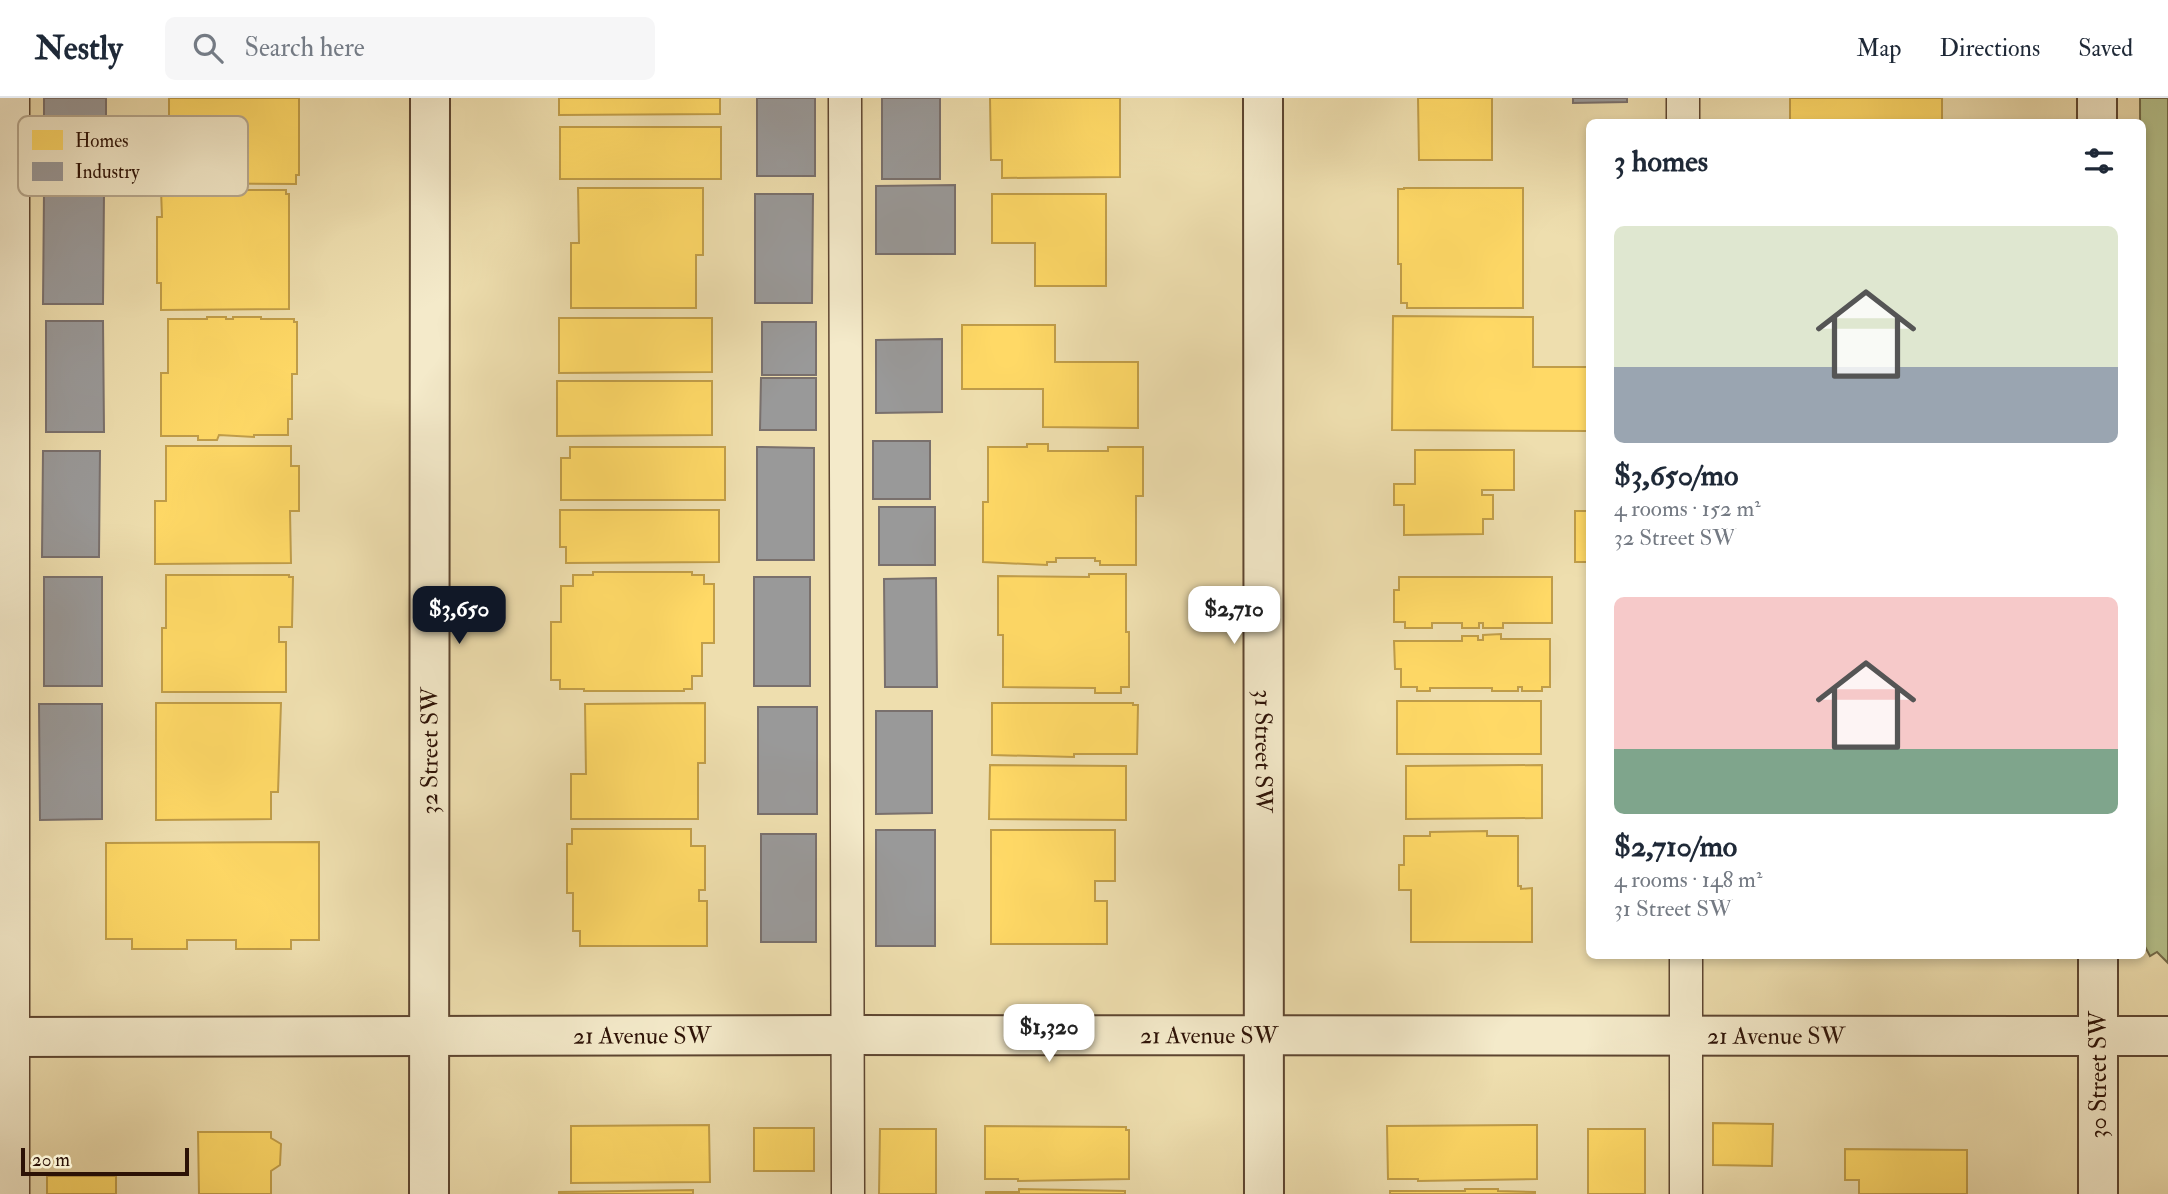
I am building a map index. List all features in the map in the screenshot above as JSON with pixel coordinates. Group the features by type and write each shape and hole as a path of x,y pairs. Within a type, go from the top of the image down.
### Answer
{"street":[{"name":"32 Street SW","path":"429,1194 430,98"},
{"name":"31 Street SW","path":"1263,98 1264,1194"},
{"path":"2097,98 2097,119"},
{"name":"30 Street SW","path":"2098,959 2098,1194"},
{"name":"21 Avenue SW","path":"6,1037 2168,1036"}],"lane":[{"path":"13,98 6,1037 13,1194"},
{"path":"845,98 848,1194"},
{"path":"1683,98 1683,119"},
{"path":"1686,959 1686,1194"}],"green space":[{"path":"2140,98 2168,98 2168,963 2157,952 2150,956 2146,948 2146,119 2140,119"}],"building: Homes":[{"path":"169,98 299,98 299,175 296,175 296,184 248,184 248,116 169,116"},
{"path":"559,98 720,98 720,114 559,115"},
{"path":"990,98 1120,98 1120,177 1002,178 1002,160 991,160"},
{"path":"1418,98 1492,98 1492,160 1419,160"},
{"path":"1790,98 1942,98 1942,119 1790,119"},
{"path":"560,127 721,127 721,179 560,179"},
{"path":"578,188 703,188 703,255 696,255 696,308 571,308 571,243 579,243"},
{"path":"1523,188 1523,308 1407,308 1407,303 1401,303 1398,189"},
{"path":"248,190 286,190 286,194 289,194 289,309 161,310 161,283 157,283 157,217 162,217 161,196 248,196"},
{"path":"992,194 1106,194 1106,286 1035,286 1035,243 992,243"},
{"path":"1393,316 1533,317 1533,367 1586,367 1586,431 1392,430"},
{"path":"261,317 294,319 294,322 297,322 297,374 292,374 292,419 288,419 288,435 219,435 217,440 198,440 198,436 161,436 161,373 168,373 168,319"},
{"path":"559,318 712,318 712,372 559,373"},
{"path":"962,325 1055,325 1055,362 1138,362 1138,428 1043,427 1043,389 962,389"},
{"path":"557,381 712,381 712,435 557,436"},
{"path":"1027,444 1048,444 1048,451 1108,451 1108,447 1143,447 1143,496 1136,496 1136,565 1100,565 1100,561 1095,561 1095,558 1056,558 1056,562 1047,562 1047,565 983,562 983,502 988,502 988,447 1027,447"},
{"path":"166,446 291,446 291,466 299,466 299,511 290,511 291,563 155,564 155,501 166,501"},
{"path":"570,447 725,447 725,500 561,500 561,458 570,458"},
{"path":"1415,450 1514,450 1514,490 1482,490 1482,495 1493,495 1493,519 1483,519 1483,534 1404,535 1404,505 1394,505 1394,484 1415,484"},
{"path":"560,510 719,510 719,562 566,563 566,547 560,547"},
{"path":"1575,511 1586,511 1586,562 1575,562"},
{"path":"593,572 692,572 692,575 704,575 704,584 714,584 714,643 702,643 702,676 692,676 692,689 584,691 560,689 560,680 551,680 551,622 561,622 561,586 573,586 573,575 593,575"},
{"path":"1089,574 1126,574 1129,687 1121,687 1121,693 1095,693 1095,688 1003,687 1003,635 998,635 998,576 1089,577"},
{"path":"166,575 293,577 292,627 279,627 279,642 286,642 286,692 162,692 162,628 166,628"},
{"path":"1399,577 1552,577 1552,623 1503,623 1503,628 1483,628 1483,623 1479,623 1479,628 1462,628 1462,623 1432,623 1432,628 1405,628 1405,622 1394,622 1394,590 1399,590"},
{"path":"1501,634 1501,639 1550,639 1550,687 1542,687 1542,691 1522,691 1522,687 1518,687 1518,691 1492,691 1492,688 1430,688 1430,691 1417,691 1417,687 1401,687 1401,669 1395,669 1394,641 1462,641 1462,636 1478,636 1478,640 1483,640 1483,635"},
{"path":"1397,701 1541,701 1541,754 1397,754"},
{"path":"156,703 281,703 278,792 271,792 271,819 156,820"},
{"path":"705,703 705,763 698,763 698,819 571,819 571,774 586,774 585,704"},
{"path":"992,703 1133,703 1138,705 1137,754 1074,754 1074,757 992,755"},
{"path":"990,765 1126,766 1126,820 989,819"},
{"path":"1542,765 1542,818 1406,819 1406,766"},
{"path":"572,829 691,829 691,846 705,846 705,890 699,890 699,901 707,901 707,946 580,946 580,931 573,931 573,893 567,893 567,844 572,844"},
{"path":"991,830 1115,830 1115,881 1095,881 1095,901 1107,901 1107,944 991,944"},
{"path":"1487,831 1487,836 1518,836 1518,886 1521,886 1521,889 1532,888 1532,942 1411,942 1411,890 1399,890 1399,865 1404,865 1404,836 1430,836 1430,832"},
{"path":"319,842 319,940 291,940 291,949 236,949 236,940 187,940 187,949 132,949 132,939 106,939 106,843"},
{"path":"1713,1123 1773,1124 1772,1166 1713,1165"},
{"path":"709,1125 710,1182 571,1183 571,1126"},
{"path":"1537,1125 1537,1179 1388,1179 1387,1126"},
{"path":"985,1126 1126,1127 1126,1130 1129,1130 1129,1179 985,1179"},
{"path":"754,1128 814,1128 814,1171 754,1171"},
{"path":"880,1129 936,1129 936,1194 879,1194"},
{"path":"1588,1129 1645,1129 1645,1194 1588,1194"},
{"path":"198,1132 271,1132 271,1138 281,1144 280,1165 271,1171 271,1194 199,1194"},
{"path":"1845,1149 1967,1150 1967,1194 1859,1194 1859,1180 1845,1180"},
{"path":"47,1176 116,1176 116,1194 47,1194"},
{"path":"1019,1189 1125,1191 1125,1194 986,1194 1019,1192"},
{"path":"1498,1189 1535,1194 1390,1194 1390,1191"},
{"path":"693,1190 693,1194 559,1194 559,1192"}],"building: Industry":[{"path":"44,98 106,98 106,116 44,116"},
{"path":"757,98 815,98 815,176 757,176"},
{"path":"882,98 940,98 940,179 882,179"},
{"path":"1573,98 1627,98 1627,102 1573,103"},
{"path":"955,185 955,254 876,254 876,186"},
{"path":"755,194 813,194 812,303 755,303"},
{"path":"44,196 104,196 103,304 43,304"},
{"path":"46,321 103,321 104,432 46,432"},
{"path":"762,322 816,322 816,375 762,375"},
{"path":"942,339 942,412 876,413 876,340"},
{"path":"761,378 816,378 816,430 760,430"},
{"path":"873,441 930,441 930,499 873,499"},
{"path":"757,447 814,448 814,560 757,560"},
{"path":"43,451 100,451 99,557 42,557"},
{"path":"879,507 935,507 935,565 879,565"},
{"path":"44,577 102,577 102,686 44,686"},
{"path":"754,577 810,577 810,686 754,686"},
{"path":"936,578 937,687 885,687 884,579"},
{"path":"39,704 102,704 102,819 40,820"},
{"path":"758,707 817,707 817,814 758,814"},
{"path":"876,711 932,711 932,813 876,814"},
{"path":"876,830 935,830 935,946 876,946"},
{"path":"761,834 816,834 816,942 761,942"}]}
